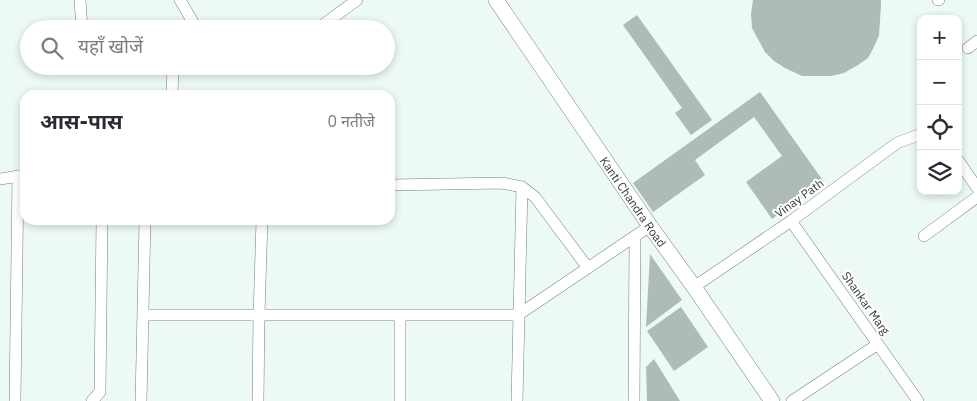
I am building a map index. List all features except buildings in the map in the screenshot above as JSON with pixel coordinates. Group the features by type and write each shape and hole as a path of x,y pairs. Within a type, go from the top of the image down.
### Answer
{"street":[{"path":"80,0 81,20"},
{"path":"180,0 191,20"},
{"path":"329,20 357,0"},
{"name":"Kanti Chandra Road","path":"496,0 772,401"},
{"path":"172,90 173,75"},
{"name":"Vinay Path","path":"694,286 791,221 896,143 917,135"},
{"path":"962,166 977,188"},
{"path":"0,179 20,175"},
{"path":"395,185 502,183 522,187 535,198 588,268"},
{"path":"517,401 522,187"},
{"path":"924,236 977,196"},
{"name":"Shankar Marg","path":"791,221 918,401"},
{"path":"15,401 20,225"},
{"path":"92,401 100,392 102,225"},
{"path":"141,401 144,225"},
{"path":"258,401 262,225"},
{"path":"143,315 518,315 650,226"},
{"path":"634,401 635,236"},
{"path":"400,315 400,401"},
{"path":"792,401 878,344"}]}
